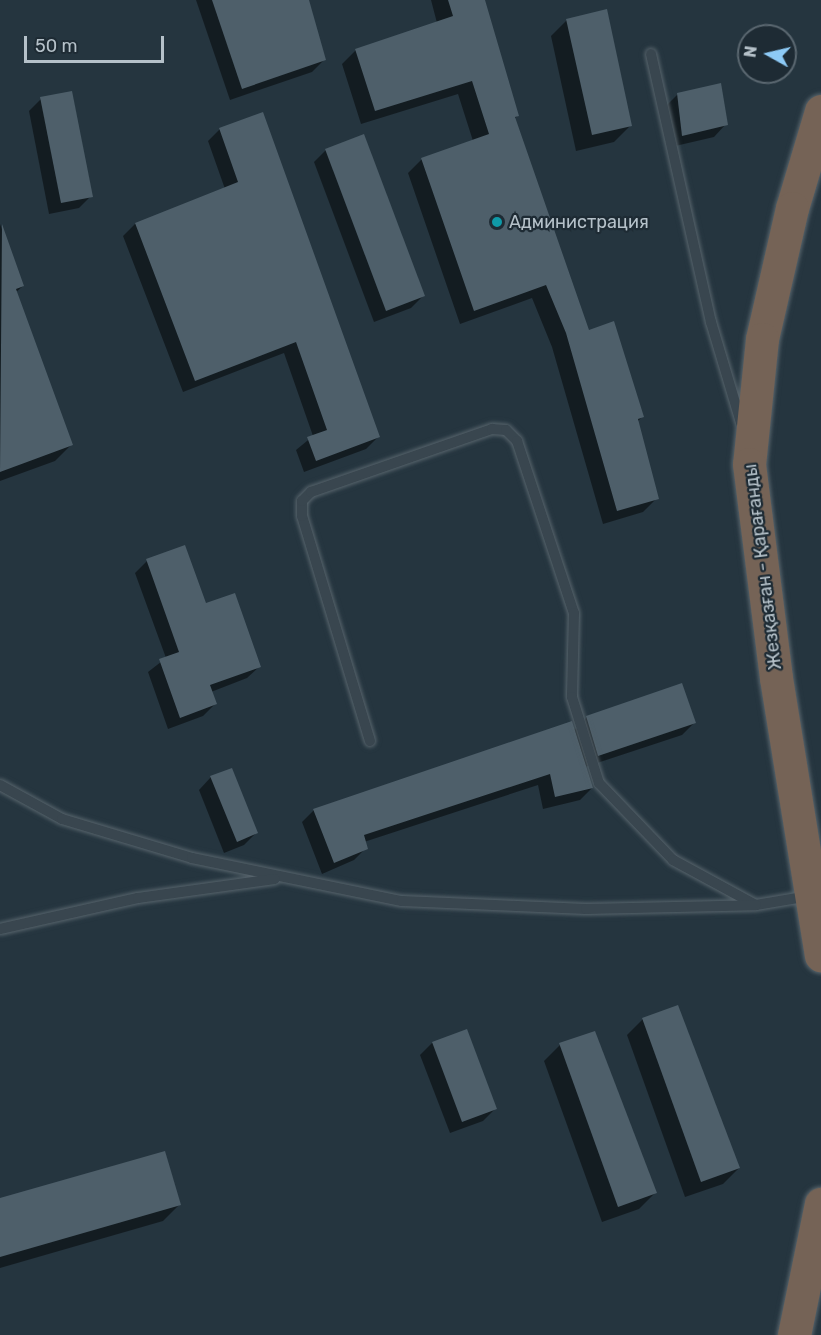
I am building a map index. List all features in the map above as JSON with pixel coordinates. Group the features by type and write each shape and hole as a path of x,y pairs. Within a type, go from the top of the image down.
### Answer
{"highway":[{"name":"Жезқазған - Қарағанды","path":"821,111 792,208 762,339 750,455 776,678 821,955"},
{"path":"794,1335 821,1204"}],"lane":[{"path":"651,54 711,322 750,455"},
{"path":"370,741 302,516 302,501 311,492 481,432 506,430 517,441 574,613 572,697 599,783 673,860 756,904"},
{"path":"0,785 62,819 192,858 402,901 586,909 756,904 813,896"},
{"path":"0,929 138,898 284,877"}],"building":[{"path":"212,0 309,0 326,60 242,89"},
{"path":"448,0 485,0 519,116 515,117 589,330 614,321 644,417 638,419 659,499 617,511 566,333 546,285 474,311 421,158 489,134 472,81 375,111 355,49 453,16"},
{"path":"607,9 632,126 592,135 566,19"},
{"path":"721,83 728,125 682,136 677,93"},
{"path":"72,91 93,197 61,203 40,97"},
{"path":"263,112 380,437 316,461 307,437 327,430 296,342 195,381 135,223 238,182 219,128"},
{"path":"364,134 425,296 386,311 325,149"},
{"path":"2,224 24,286 16,289 73,445 0,472"},
{"path":"185,545 206,603 235,593 261,667 210,685 217,704 180,718 159,659 179,652 146,559"},
{"path":"682,683 696,723 598,756 586,716"},
{"path":"572,721 593,788 555,797 550,774 364,835 368,849 334,863 313,809"},
{"path":"232,768 258,833 237,842 210,776"},
{"path":"678,1005 740,1168 701,1182 642,1018"},
{"path":"467,1029 497,1109 462,1122 432,1042"},
{"path":"595,1031 657,1193 618,1207 559,1043"},
{"path":"165,1151 181,1205 0,1257 0,1198"}],"place":[{"name":"Администрация","path":"497,222"}]}
